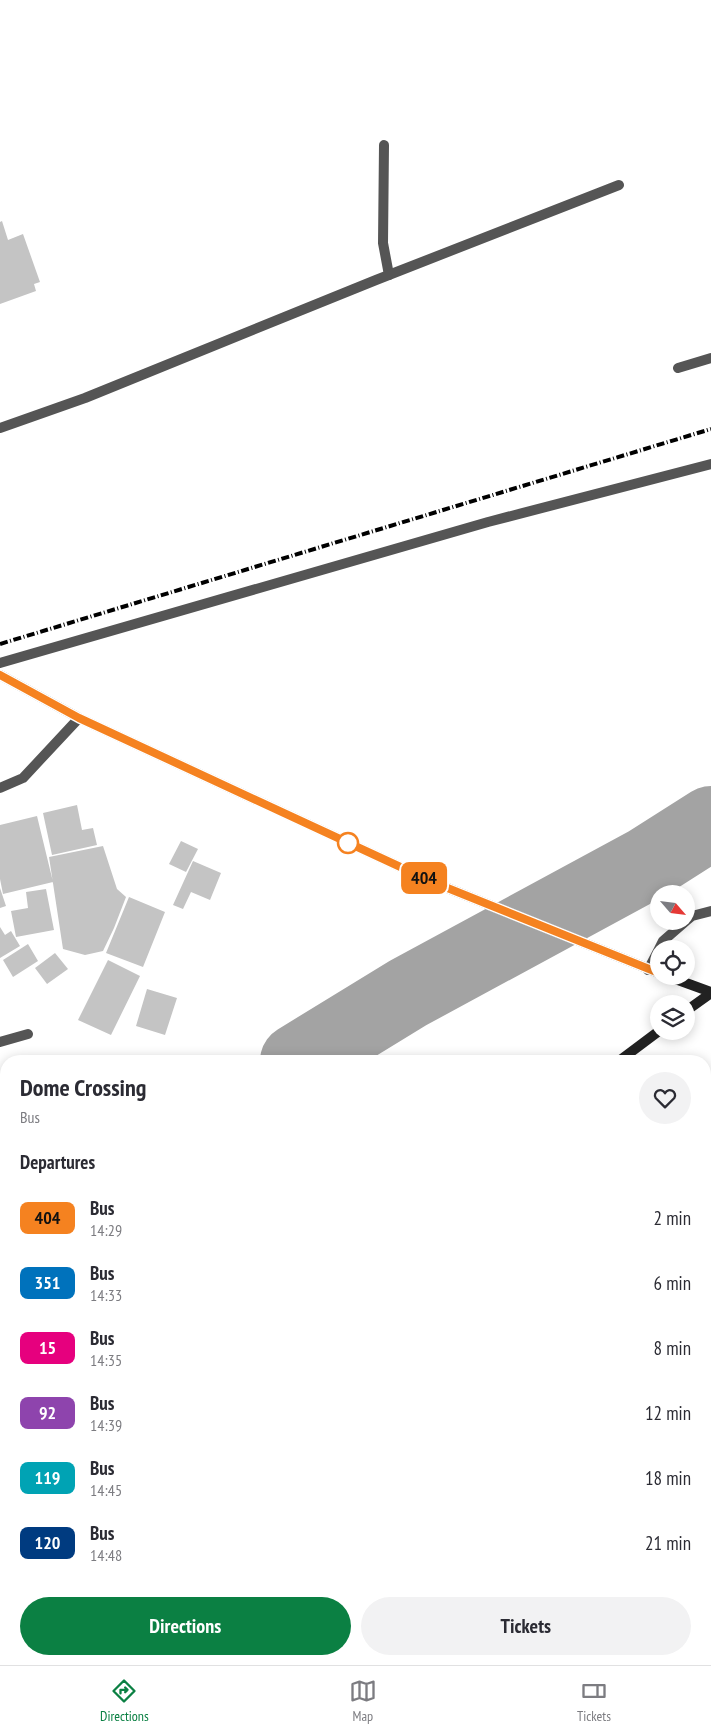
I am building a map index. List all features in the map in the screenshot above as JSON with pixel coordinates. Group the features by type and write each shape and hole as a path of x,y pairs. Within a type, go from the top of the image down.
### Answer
{"main road":[{"path":"0,675 79,718 435,883 648,970"},
{"path":"692,985 711,992"},
{"path":"695,1004 711,992"},
{"path":"627,1055 650,1038"}],"street":[{"path":"384,145 383,243 389,275"},
{"path":"0,428 85,398 389,275 619,185"},
{"path":"678,368 711,358"},
{"path":"0,663 488,522 711,464"},
{"path":"0,788 23,778 79,718"},
{"path":"695,915 711,911"},
{"path":"664,940 676,930"},
{"path":"648,970 650,966"},
{"path":"0,1042 28,1034"}],"building":[{"path":"2,221 8,240 23,234 40,282 34,284 36,291 0,304 0,222"},
{"path":"77,805 82,830 93,828 97,845 52,855 43,813"},
{"path":"37,816 53,882 3,894 0,879 0,825"},
{"path":"181,841 198,849 186,872 169,864"},
{"path":"103,846 117,889 126,897 114,928 103,951 85,955 63,949 49,857"},
{"path":"193,861 221,873 210,900 191,892 183,909 173,905"},
{"path":"0,888 6,906 0,908"},
{"path":"46,889 54,930 16,937 11,911 28,908 26,892"},
{"path":"129,897 165,912 143,967 106,953"},
{"path":"0,927 5,935 11,931 20,946 0,958"},
{"path":"28,944 38,961 13,977 3,960"},
{"path":"55,953 68,969 47,984 35,968"},
{"path":"108,960 140,976 111,1035 78,1020"},
{"path":"147,989 177,998 165,1035 136,1026"}],"waterway":[{"path":"307,1055 408,993 648,863 711,823"}],"railway":[{"path":"0,644 711,429"}],"bus line":[{"name":"404","path":"0,675 79,718 435,883 650,971"}]}
